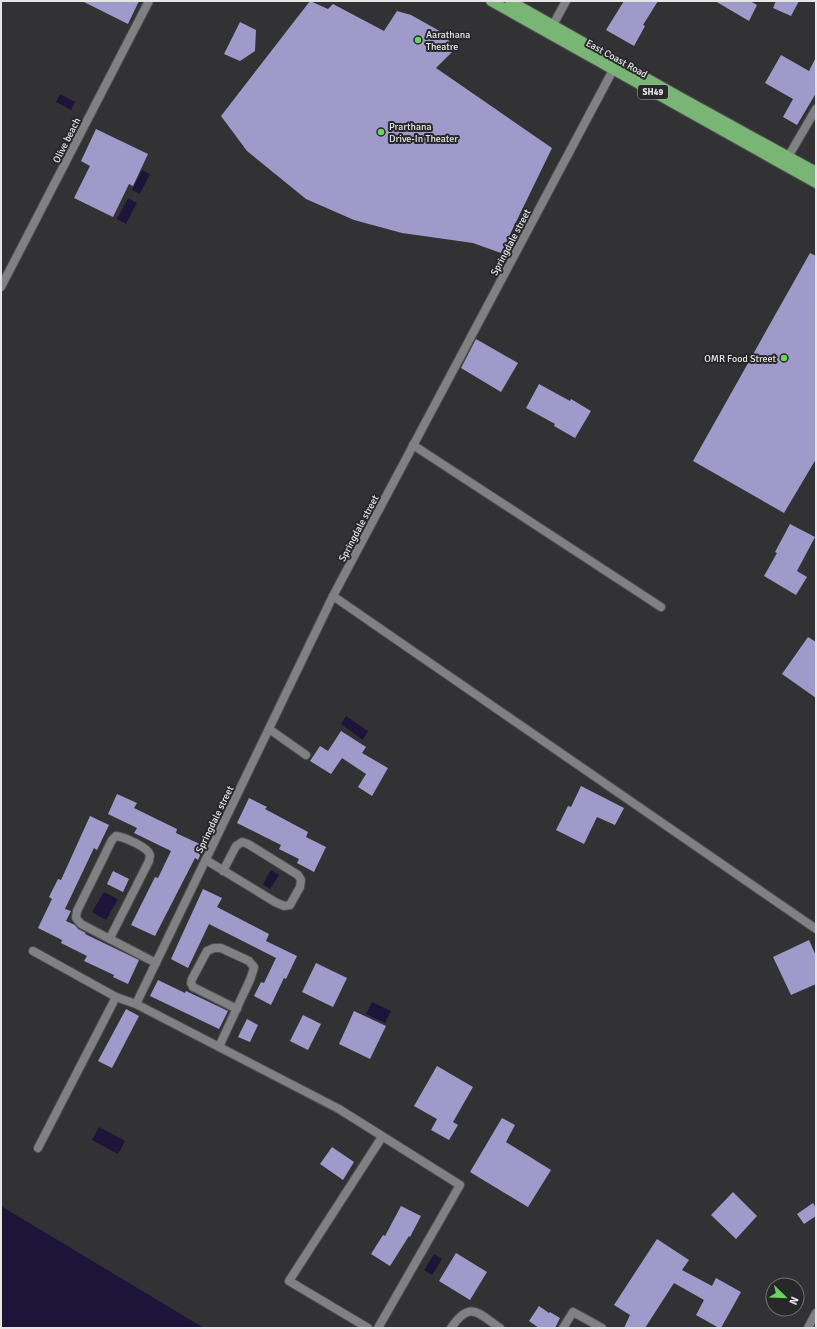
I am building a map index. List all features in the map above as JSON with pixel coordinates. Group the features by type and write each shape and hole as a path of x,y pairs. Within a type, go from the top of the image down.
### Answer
{"main road":[{"name":"East Coast Road","path":"491,1 816,183"},
{"name":"East Coast Road","path":"510,1 816,172"}],"street":[{"name":"Olive beach","path":"1,288 150,1"},
{"path":"553,25 566,1"},
{"name":"Springdale street","path":"136,1004 333,596 613,70"},
{"path":"788,157 816,109"},
{"path":"413,445 661,607"},
{"path":"333,596 816,929"},
{"path":"269,730 306,755"},
{"path":"110,938 149,861 150,855 147,849 123,837 116,836 112,840 77,911 76,918 81,924 156,962"},
{"path":"206,860 284,906 290,905 300,887 301,880 298,875 248,844 242,842 236,846 223,870"},
{"path":"219,1047 237,1009 253,974 254,967 249,961 221,948 214,948 207,951 192,979 192,987 237,1009"},
{"path":"33,951 116,997 136,1004 339,1110 460,1185 378,1328"},
{"path":"38,1148 116,997"},
{"path":"368,1328 289,1281 382,1137"},
{"path":"451,1328 460,1316 468,1311 474,1311 500,1328"},
{"path":"563,1328 573,1312 602,1328"},
{"path":"808,1328 816,1313"}],"shaded area":[{"path":"60,94 75,102 71,110 56,102"},
{"path":"142,170 150,174 140,194 132,190"},
{"path":"128,198 137,203 126,224 117,219"},
{"path":"346,716 368,731 363,740 341,724"},
{"path":"271,870 279,875 270,889 263,884"},
{"path":"104,892 118,899 106,920 92,912"},
{"path":"372,1002 391,1011 385,1023 366,1014"},
{"path":"99,1127 125,1141 118,1154 92,1140"},
{"path":"1,1206 204,1328 1,1328"},
{"path":"434,1254 442,1259 432,1275 424,1270"}],"building":[{"path":"82,1 139,1 128,24"},
{"name":"Prarthana Drive-In Theater","path":"310,1 328,9 333,4 384,31 397,11 411,15 445,34 454,50 436,68 552,148 501,253 473,243 402,233 354,220 306,199 247,151 221,116"},
{"path":"624,1 658,1 643,25 645,26 634,46 606,30"},
{"path":"715,1 750,1 757,5 749,21"},
{"path":"776,1 799,1 791,16 773,8"},
{"path":"240,22 256,30 255,51 240,61 224,54"},
{"path":"781,55 809,71 816,57 816,93 797,125 783,117 793,99 765,83"},
{"path":"96,129 148,154 133,186 129,184 113,217 74,198 90,166 81,161"},
{"name":"OMR Food Street","path":"810,253 816,256 816,459 784,513 693,461"},
{"path":"476,339 518,363 501,392 461,368"},
{"path":"539,384 570,401 571,399 591,411 575,438 554,426 555,424 526,408"},
{"path":"790,524 815,537 797,571 807,577 796,595 764,576 777,553 775,552"},
{"path":"808,637 816,642 816,698 782,674"},
{"path":"341,731 366,747 362,753 388,768 372,796 358,787 366,774 342,758 331,774 310,761 320,746 328,751"},
{"path":"581,786 624,808 615,825 597,817 584,844 556,830 568,806 571,807"},
{"path":"117,794 137,803 134,808 177,829 176,833 204,846 198,860 195,858 155,936 131,925 155,877 158,878 171,851 134,833 137,828 108,814"},
{"path":"249,798 267,807 265,809 308,832 306,837 326,847 314,872 297,863 299,859 279,849 281,845 237,823"},
{"path":"90,816 109,825 97,850 94,848 65,909 71,911 66,921 75,925 78,929 86,933 85,934 139,960 128,984 113,977 114,975 84,961 87,956 61,943 62,940 38,928 52,899 49,897 58,879 61,880"},
{"path":"113,871 129,879 123,892 107,884"},
{"path":"203,889 222,898 217,907 269,934 266,941 297,956 271,1005 254,996 261,982 264,983 276,958 209,924 188,968 171,959"},
{"path":"809,940 816,956 816,984 791,995 773,957"},
{"path":"316,963 347,978 333,1007 302,992"},
{"path":"158,980 185,993 186,991 228,1011 219,1029 150,996"},
{"path":"126,1009 139,1016 112,1068 98,1061"},
{"path":"354,1011 386,1026 370,1059 339,1044"},
{"path":"303,1015 321,1024 308,1050 290,1041"},
{"path":"247,1019 258,1025 250,1042 238,1037"},
{"path":"437,1066 473,1087 453,1122 458,1125 449,1140 431,1130 437,1119 414,1106"},
{"path":"502,1118 515,1125 506,1142 551,1170 528,1207 470,1172"},
{"path":"332,1147 354,1162 343,1180 320,1164"},
{"path":"733,1192 757,1216 736,1239 711,1215"},
{"path":"813,1203 816,1208 816,1216 804,1224 797,1214"},
{"path":"401,1206 421,1216 410,1237 409,1236 390,1266 371,1254 383,1235 385,1236"},
{"path":"657,1239 689,1260 682,1270 712,1286 716,1278 741,1292 721,1328 696,1315 704,1300 674,1283 645,1328 624,1328 630,1315 614,1305"},
{"path":"456,1253 487,1272 470,1300 439,1281"},
{"path":"539,1306 560,1318 555,1328 539,1328 529,1321"}],"place":[{"name":"Aarathana Theatre","path":"418,40"},
{"name":"Prarthana Drive-In Theater","path":"381,132"},
{"name":"OMR Food Street","path":"784,358"}]}
